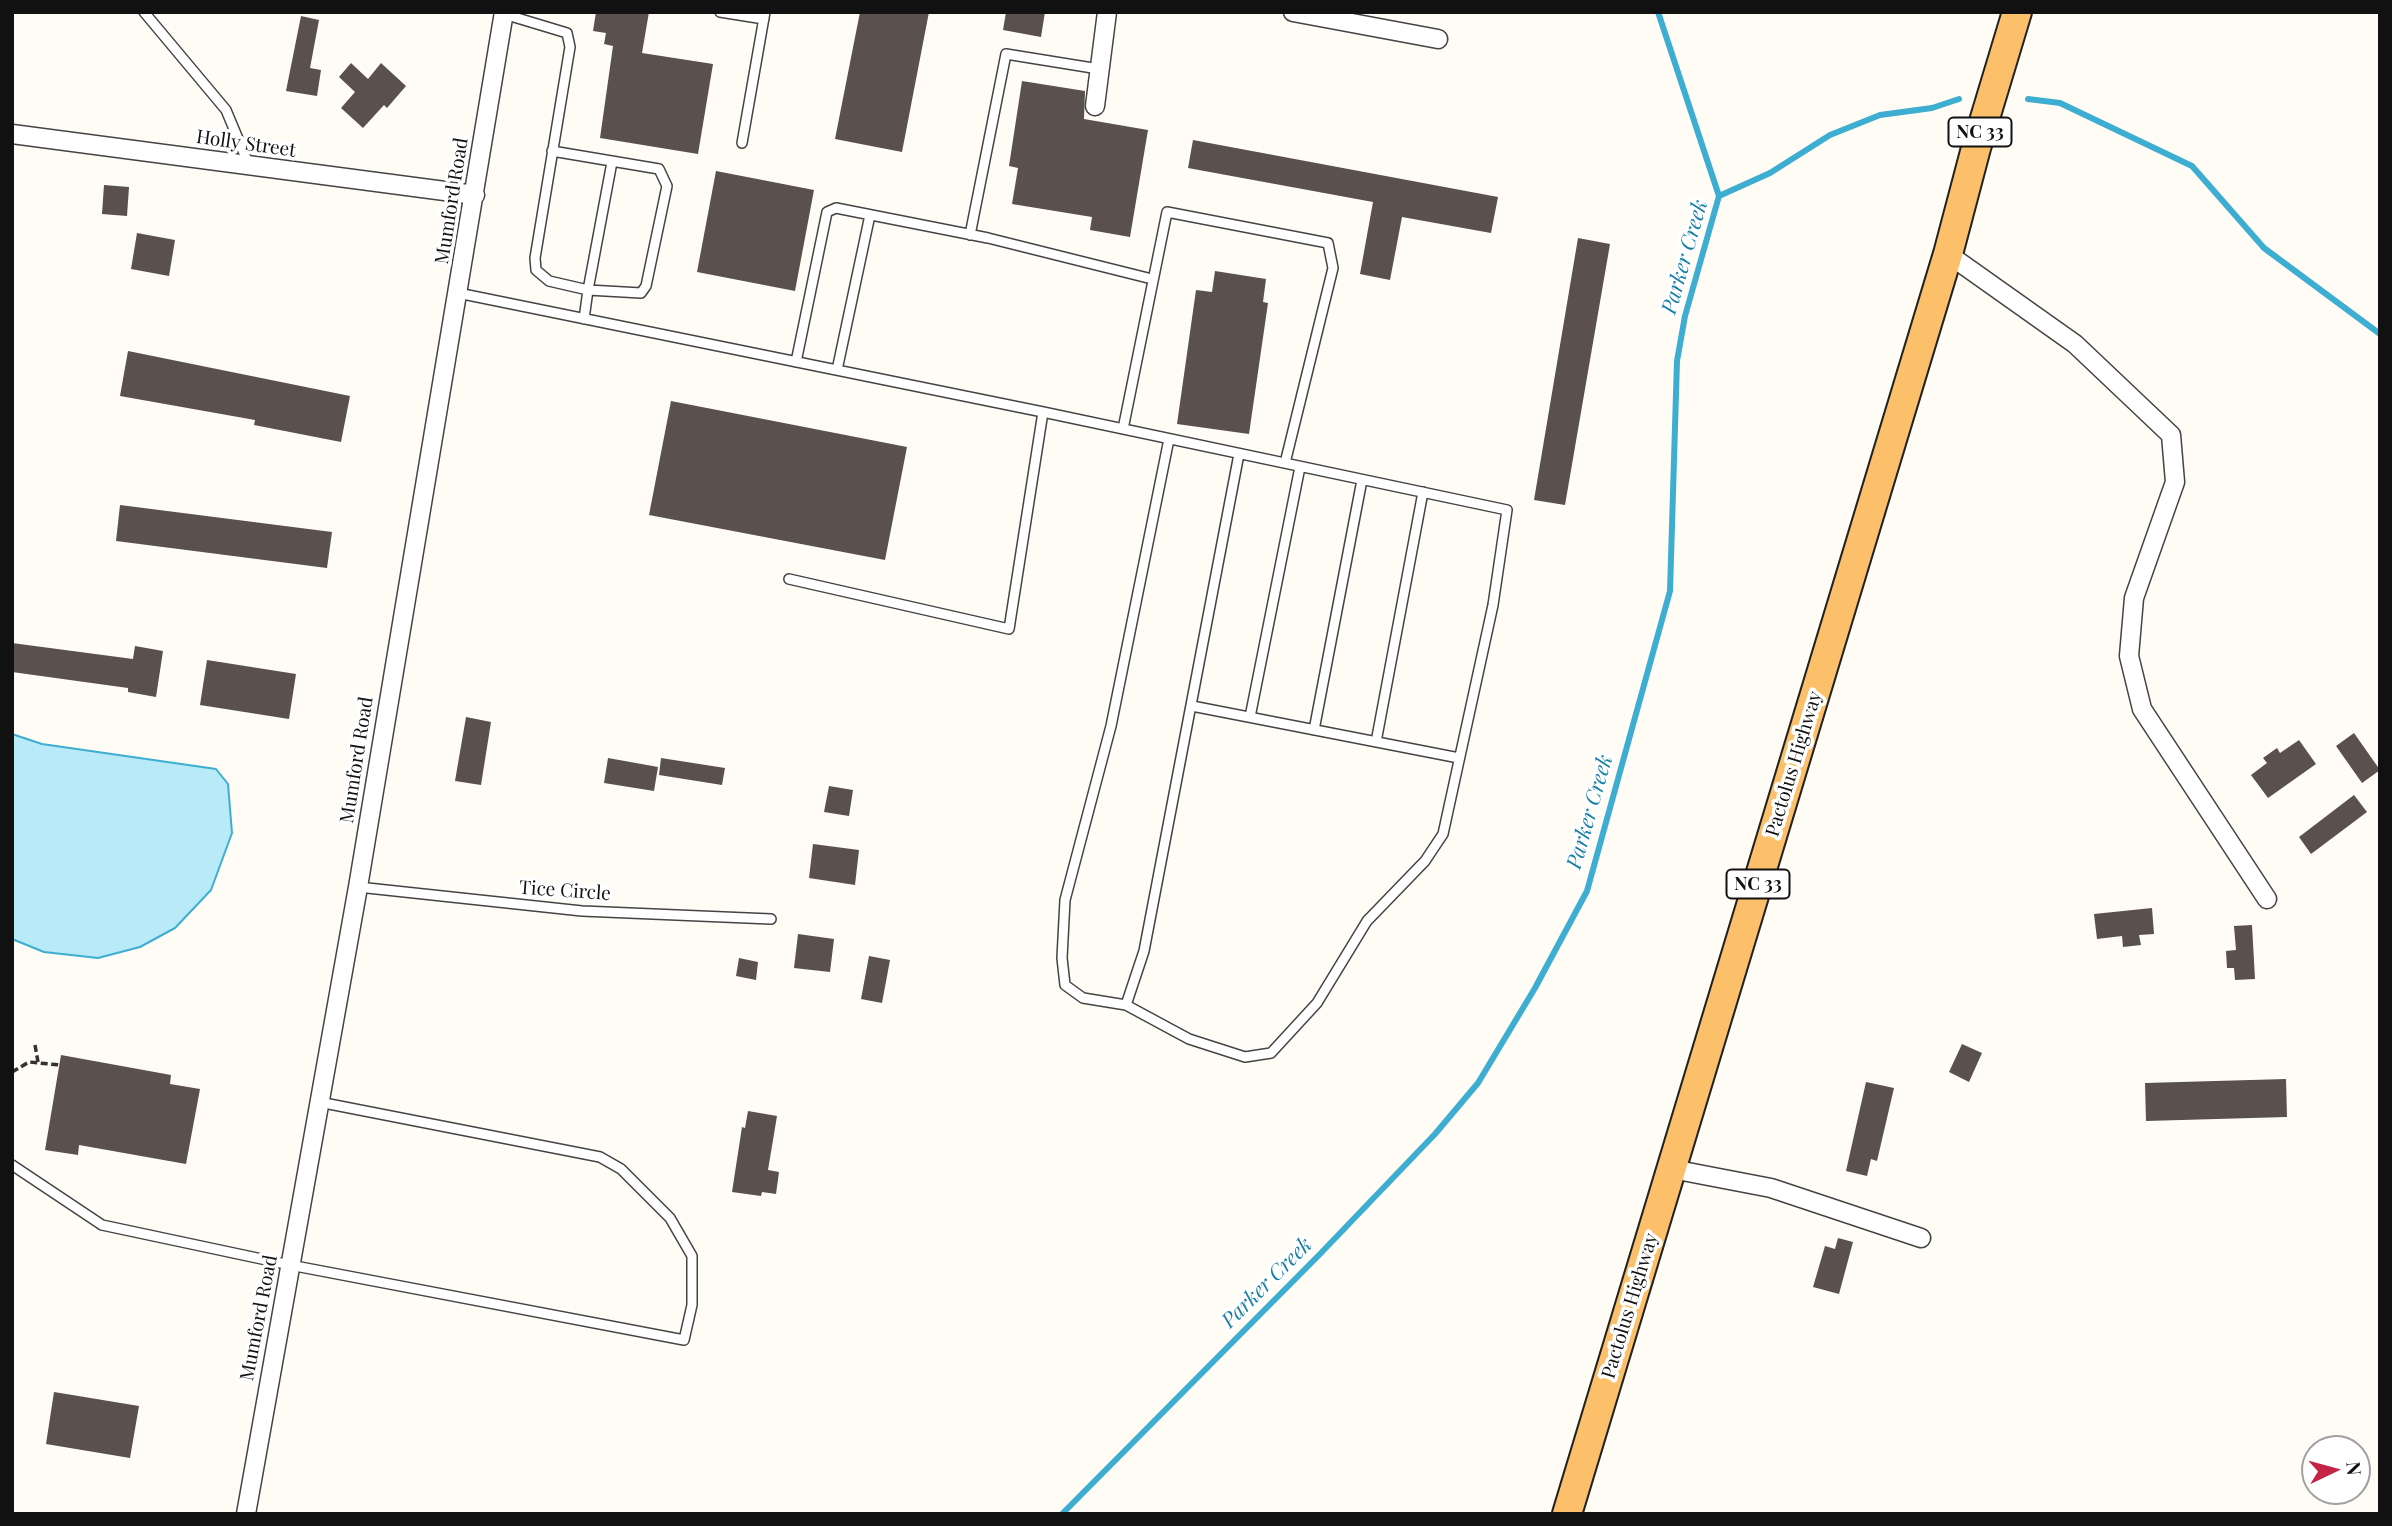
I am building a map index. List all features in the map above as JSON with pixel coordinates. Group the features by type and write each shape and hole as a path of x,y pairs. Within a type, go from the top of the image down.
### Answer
{"main road":[{"name":"Pactolus Highway","path":"1567,1514 1948,254 1976,148 2017,12"}],"street":[{"path":"1095,106 1107,12"},
{"path":"1293,12 1438,39"},
{"name":"Mumford Road","path":"246,1514 358,887 504,13"},
{"name":"Holly Street","path":"12,134 475,195"},
{"path":"1948,254 2075,344 2171,435 2175,482 2134,598 2129,656 2142,709 2267,899"},
{"path":"1672,1169 1772,1188 1921,1238"}],"lane":[{"path":"144,12 226,110 249,165"},
{"path":"720,12 765,16 742,143"},
{"path":"504,13 567,33 570,47 552,151 539,230 536,271 549,281 588,290 641,293 646,286 667,186 659,169 552,151"},
{"path":"970,235 1006,54 1099,69"},
{"path":"584,319 612,162"},
{"path":"796,362 827,212 836,208 970,235 1152,279"},
{"path":"1123,429 1167,212 1328,243 1333,268 1285,463"},
{"path":"837,370 870,215"},
{"path":"458,293 1042,412 1507,510 1493,605 1443,834 1425,861 1367,921 1317,1003 1271,1053 1245,1057 1154,1023 1126,1005 1083,998 1065,985 1062,958 1065,900 1116,701 1169,439"},
{"path":"789,579 1009,629 1042,412"},
{"path":"1126,1005 1144,951 1239,454"},
{"path":"1250,717 1300,467"},
{"path":"1314,730 1362,480"},
{"path":"1376,742 1423,492"},
{"path":"1192,706 1459,758"},
{"name":"Tice Circle","path":"358,887 582,911 771,919"},
{"path":"12,1165 102,1225 290,1265 684,1340 692,1305 692,1256 670,1218 621,1169 600,1157 319,1102"}],"path":[{"path":"35,1045 38,1062"},
{"path":"12,1072 29,1062 60,1065"}],"water":[{"path":"12,734 42,744 216,769 228,784 232,833 211,890 175,928 140,947 98,958 44,952 12,939"}],"building":[{"path":"596,12 649,12 642,53 713,64 698,154 600,138 613,46 604,44 606,33 593,31"},
{"path":"860,12 929,12 902,152 835,139"},
{"path":"1006,12 1045,12 1041,37 1003,30"},
{"path":"301,16 319,20 310,68 321,70 317,96 286,91"},
{"path":"351,63 368,79 381,63 406,86 387,108 384,105 363,128 341,108 355,92 339,77"},
{"path":"1022,81 1085,91 1084,119 1148,130 1130,237 1090,230 1092,217 1012,204 1018,168 1009,166"},
{"path":"1193,140 1498,197 1491,233 1402,217 1390,280 1360,274 1373,202 1188,168"},
{"path":"716,171 814,190 795,291 697,272"},
{"path":"104,185 129,187 127,216 102,214"},
{"path":"137,233 175,240 169,276 131,269"},
{"path":"1578,238 1610,244 1565,505 1534,500"},
{"path":"1215,271 1266,279 1263,302 1268,303 1249,434 1177,424 1196,290 1212,292"},
{"path":"128,351 350,396 341,442 254,425 255,420 120,396"},
{"path":"671,401 907,447 885,560 649,515"},
{"path":"120,505 332,532 327,568 116,541"},
{"path":"12,643 133,659 135,646 163,651 156,697 128,692 128,688 12,672"},
{"path":"207,660 296,674 289,719 200,705"},
{"path":"466,717 491,722 481,785 455,781"},
{"path":"2354,733 2380,770 2362,783 2336,746"},
{"path":"2299,740 2316,764 2268,798 2251,775 2267,763 2263,758 2277,748 2280,753"},
{"path":"608,758 658,767 654,791 604,783"},
{"path":"661,758 725,768 722,785 659,775"},
{"path":"829,786 853,790 849,816 824,812"},
{"path":"2354,795 2367,812 2311,854 2299,837"},
{"path":"813,844 859,850 855,885 809,878"},
{"path":"2152,908 2154,934 2139,935 2141,945 2123,947 2122,936 2097,939 2094,914"},
{"path":"2252,925 2255,979 2235,980 2234,968 2227,968 2226,951 2236,950 2234,926"},
{"path":"798,934 834,939 830,972 794,968"},
{"path":"869,956 890,960 882,1003 861,999"},
{"path":"739,958 758,962 756,980 736,976"},
{"path":"1962,1044 1982,1053 1969,1082 1949,1072"},
{"path":"61,1055 171,1075 170,1084 200,1089 186,1164 79,1145 78,1155 45,1150"},
{"path":"2286,1079 2287,1117 2146,1121 2145,1083"},
{"path":"1866,1082 1894,1088 1877,1161 1871,1159 1867,1176 1846,1171"},
{"path":"748,1111 777,1116 768,1170 779,1172 776,1194 762,1192 761,1196 732,1192 742,1127 745,1128"},
{"path":"1838,1238 1853,1242 1839,1294 1813,1287 1825,1246 1835,1249"},
{"path":"54,1392 139,1406 130,1458 46,1444"}],"waterway":[{"path":"1658,12 1719,196"},
{"name":"Parker Creek","path":"1062,1514 1320,1254 1435,1134 1478,1083 1535,988 1587,891 1670,591 1677,361 1685,316 1719,196 1770,173 1830,135 1880,115 1932,108 1959,99"},
{"name":"Parker Creek","path":"2028,99 2060,103 2192,166 2264,248 2380,334"}]}
